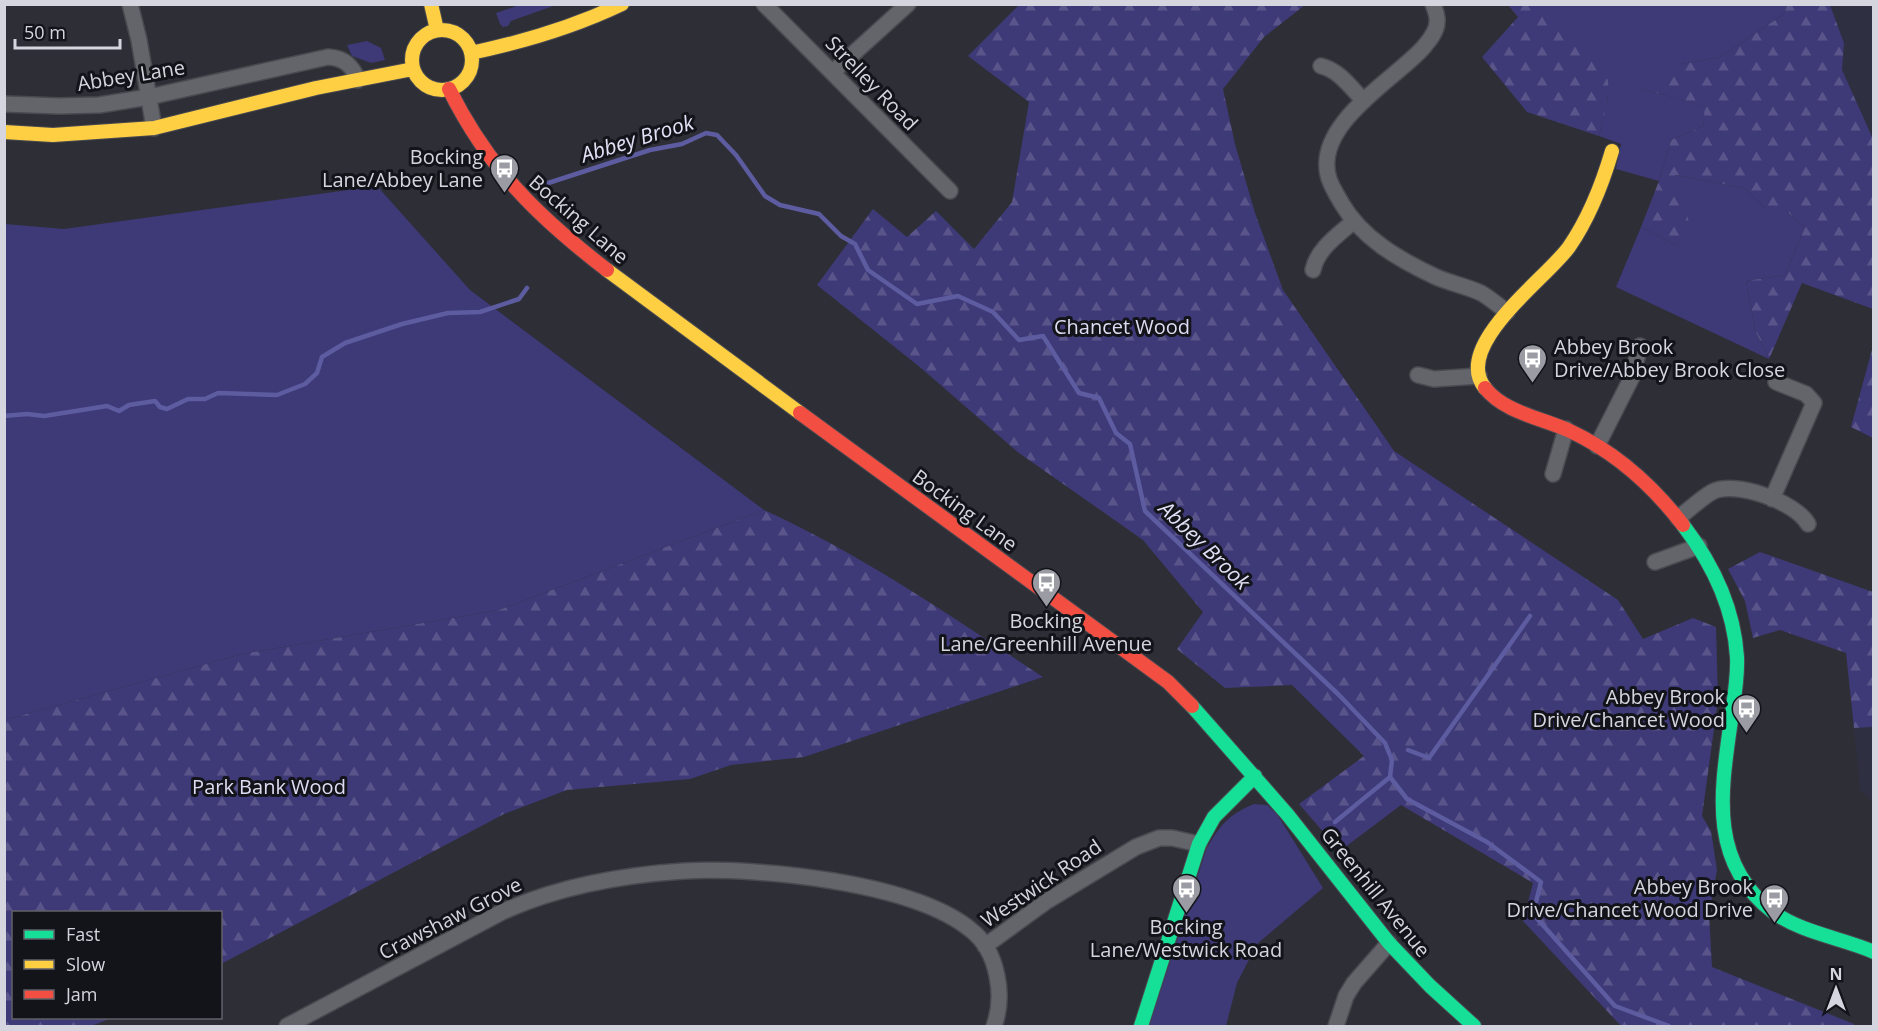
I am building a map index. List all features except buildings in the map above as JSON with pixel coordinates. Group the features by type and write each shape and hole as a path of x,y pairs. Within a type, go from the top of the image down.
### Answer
{"street":[{"path":"130,4 154,128"},
{"path":"431,4 437,30"},
{"path":"471,53 546,34 622,4"},
{"name":"Strelley Road","path":"764,4 950,191"},
{"path":"833,72 908,4"},
{"path":"1433,4 1438,24 1433,36 1417,54 1364,101 1336,135 1329,147 1326,161 1328,177 1334,191 1354,221 1375,242 1402,260 1435,276 1482,294 1507,312"},
{"path":"437,30 459,34 467,42 471,53 472,64 468,75 460,84 449,89 438,90 427,86 413,69 412,53 417,42 437,30"},
{"name":"Abbey Lane","path":"4,104 99,105 149,97 328,57 342,60 350,65 358,80"},
{"path":"1321,66 1337,74 1364,101"},
{"path":"4,132 53,135 154,128 316,88 413,69"},
{"name":"Bocking Lane","path":"449,89 465,124 482,150 523,199 553,227 721,355 1168,682 1197,710 1256,776"},
{"path":"1612,152 1593,204 1581,228 1559,260 1507,312 1487,340 1478,358 1479,376 1483,388 1492,397 1566,429 1626,465 1651,487 1699,546 1715,572 1726,599 1733,622 1737,657 1736,687 1724,774 1724,837 1730,860 1743,882 1775,912 1793,922 1874,952"},
{"path":"1312,270 1317,256 1354,221"},
{"path":"1597,446 1632,377 1640,346"},
{"path":"1418,375 1434,379 1479,376"},
{"path":"1772,499 1814,402 1806,394 1776,382"},
{"path":"1553,474 1566,429"},
{"path":"1678,518 1712,492 1722,489 1743,490 1772,499 1797,511 1808,524"},
{"path":"1654,562 1699,546"},
{"path":"1141,1026 1199,844 1214,817 1256,776"},
{"name":"Greenhill Avenue","path":"1256,776 1389,943 1433,990 1474,1026"},
{"name":"Westwick Road","path":"994,1026 999,1000 997,976 985,946 1047,901 1136,847 1159,838 1172,838 1199,844"},
{"name":"Crawshaw Grove","path":"287,1026 530,899 584,885 650,875 705,871 753,872 789,875 870,889 908,899 945,913 972,930 985,946"},
{"path":"1336,1026 1346,996 1354,983 1389,943"}],"shaded area":[{"path":"1830,5 1873,5 1873,139 1842,70 1844,43"},
{"path":"1873,727 1873,802 1860,790 1854,728"}],"green space":[{"path":"523,4 556,5 511,21 508,26 503,27 500,24 496,13"},
{"path":"1533,4 1544,9 1566,26 1598,62 1608,81 1606,109 1599,136 1527,112 1482,57 1518,17 1508,5"},
{"name":"Chancet Wood","path":"1019,5 1305,5 1264,37 1223,89 1235,144 1255,213 1283,290 1394,451 1618,600 1643,639 1693,618 1716,627 1718,700 1702,816 1711,831 1717,870 1709,913 1712,967 1854,1024 1853,1026 1621,1026 1523,921 1533,883 1401,805 1340,851 1299,804 1364,756 1292,685 1225,688 1177,649 1203,612 1143,540 1019,453 921,368 817,285 873,209 907,237 936,211 974,249 1012,202 1029,102 968,56"},
{"path":"1535,5 1787,5 1784,14 1720,57 1682,64 1642,89 1706,106 1703,126 1671,140 1659,181 1616,169 1621,144 1599,136 1608,97"},
{"path":"1787,5 1830,5 1844,43 1842,70 1873,139 1873,309 1802,283 1769,359 1755,330 1746,281 1785,275 1805,227 1785,210 1767,210 1744,188 1675,175 1692,232 1678,246 1641,227 1659,181 1671,140 1703,126 1705,106 1642,89 1658,74 1682,64 1720,57 1784,14"},
{"path":"367,41 381,48 385,60 371,63 352,56 347,45"},
{"path":"1675,175 1744,188 1767,210 1785,210 1805,227 1785,275 1746,281 1755,330 1769,359 1616,287 1641,227 1678,246"},
{"path":"377,186 470,290 764,510 499,610 242,654 5,720 5,224 64,229"},
{"path":"1873,346 1873,438 1851,427"},
{"name":"Park Bank Wood","path":"764,510 872,567 1043,677 804,757 731,765 690,779 567,790 504,814 222,963 222,911 12,911 12,1019 109,1019 91,1026 5,1026 5,720 242,654 499,610"},
{"path":"1760,552 1873,592 1873,727 1854,728 1846,653 1780,630 1753,638 1745,601 1728,569"},
{"path":"1254,804 1267,805 1277,814 1323,888 1257,944 1237,983 1226,1026 1149,1026 1206,850 1215,834 1231,817"}],"waterway":[{"name":"Abbey Brook","path":"539,186 650,150 682,144 706,133 717,135 736,155 765,196 780,205 819,214 841,236 855,244 868,270 917,304 958,296 993,312 1019,340 1043,336 1079,393 1099,398 1116,433 1130,444 1145,511 1339,695 1385,743 1392,760 1390,777 1407,799 1487,842 1541,882 1533,914 1615,1006 1669,1026"},
{"name":"Abbey Brook","path":"4,416 27,414 44,416 107,406 119,411 129,405 155,401 160,407 167,409 188,399 205,399 218,393 277,395 305,384 317,373 322,357 345,343 402,324 448,313 480,312 519,299 527,288"},
{"path":"1408,750 1429,758 1530,616"},
{"path":"1335,822 1390,777"}],"traffic: fast":[{"path":"1683,525 1720,586 1735,639 1736,681 1724,773 1723,799 1724,824 1729,848 1738,871 1752,892 1784,919 1874,952"},
{"path":"1192,706 1287,814 1389,943 1430,986 1474,1026"},
{"path":"1141,1026 1199,844 1214,817 1255,776"}],"traffic: slow":[{"path":"431,4 437,30"},
{"path":"471,53 548,33 622,4"},
{"path":"436,30 448,30 459,35 467,43 472,60 470,72 459,85 448,90 436,90 425,85 417,77 412,66 412,54 417,43 425,35 436,30"},
{"path":"4,132 53,135 154,128 316,88 413,69"},
{"path":"1485,388 1478,371 1481,353 1491,333 1506,313 1569,247 1594,201 1612,151"},
{"path":"607,270 800,413"}],"traffic: jam":[{"path":"449,89 464,118 498,167 517,189 558,230 607,270"},
{"path":"1485,388 1513,409 1587,439 1618,460 1646,484 1683,525"},
{"path":"800,413 1168,682 1192,706"}],"place":[{"name":"Bocking Lane/Abbey Lane","path":"504,194"},
{"name":"Abbey Brook Drive/Abbey Brook Close","path":"1533,384"},
{"name":"Bocking Lane/Greenhill Avenue","path":"1046,608"},
{"name":"Abbey Brook Drive/Chancet Wood","path":"1746,734"},
{"name":"Bocking Lane/Westwick Road","path":"1186,914"},
{"name":"Abbey Brook Drive/Chancet Wood Drive","path":"1774,924"}]}
